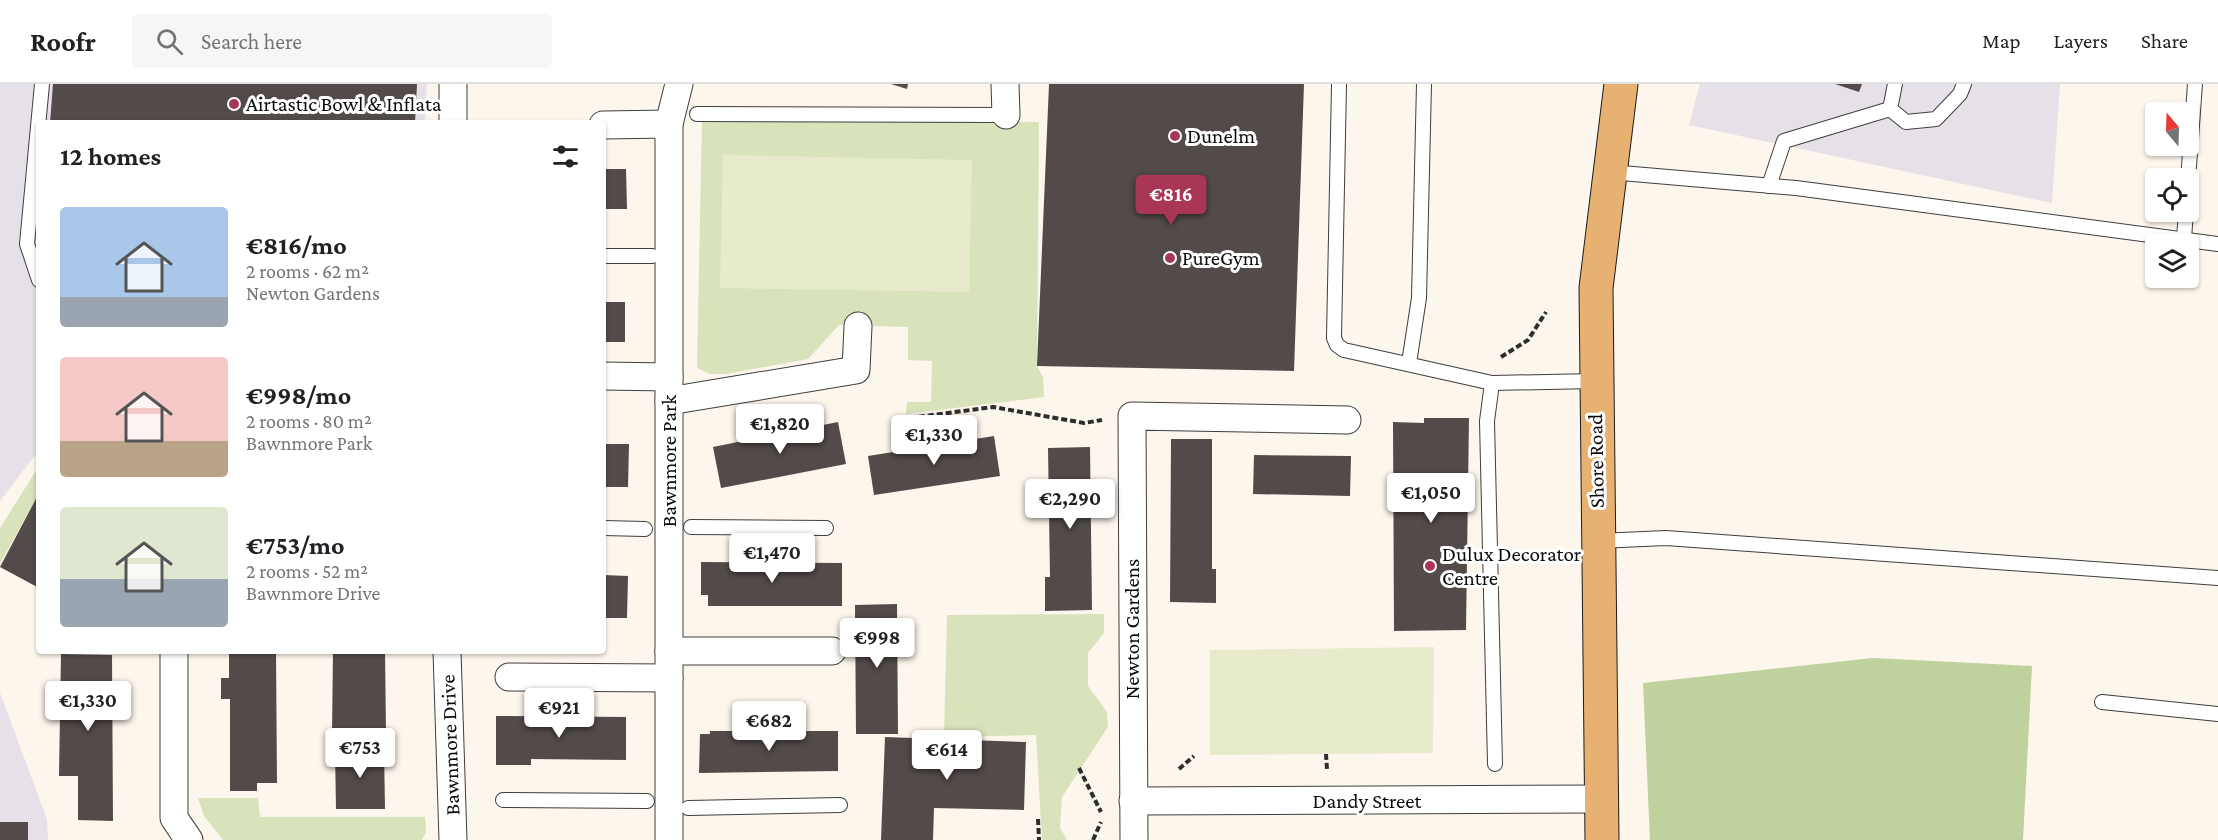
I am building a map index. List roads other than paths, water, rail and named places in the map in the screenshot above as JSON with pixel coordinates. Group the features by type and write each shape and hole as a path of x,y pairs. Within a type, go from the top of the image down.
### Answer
{"main road":[{"name":"Shore Road","path":"1602,840 1595,381 1596,288 1621,84"}],"street":[{"path":"453,84 453,120"},
{"name":"Bawnmore Park","path":"669,840 669,124 679,84"},
{"path":"1005,84 1006,115"},
{"path":"606,125 669,124"},
{"path":"606,377 669,389 856,370 858,326"},
{"name":"Newton Gardens","path":"1134,840 1132,417 1347,420"},
{"path":"669,651 832,651"},
{"path":"174,654 174,818 189,840"},
{"name":"Bawnmore Drive","path":"447,654 453,840"},
{"path":"509,677 669,678"},
{"name":"Dandy Street","path":"1134,801 1600,800"}],"lane":[{"path":"39,120 42,84"},
{"path":"1339,84 1334,338 1337,345 1344,350 1492,383 1595,381"},
{"path":"1409,363 1419,298 1424,84"},
{"path":"1890,109 1895,84"},
{"path":"1890,109 1906,122 1936,119 1960,94 1964,84"},
{"path":"2189,168 2195,84"},
{"path":"1769,186 1784,141 1890,109"},
{"path":"697,114 1006,115"},
{"path":"36,148 27,244 36,271"},
{"path":"1610,172 1769,186 2152,234"},
{"path":"2199,241 2218,244"},
{"path":"606,256 652,256"},
{"path":"1492,383 1487,432 1495,764"},
{"path":"691,526 826,528"},
{"path":"606,528 645,529"},
{"path":"1598,541 1666,538 2218,578"},
{"path":"2102,702 2218,714"},
{"path":"503,800 647,801"},
{"path":"688,808 840,805"}],"place":[{"name":"Airtastic Bowl & Inflata","path":"234,104"},
{"name":"Dunelm","path":"1175,136"},
{"name":"PureGym","path":"1170,258"},
{"name":"Dulux Decorator Centre","path":"1430,566"}]}
